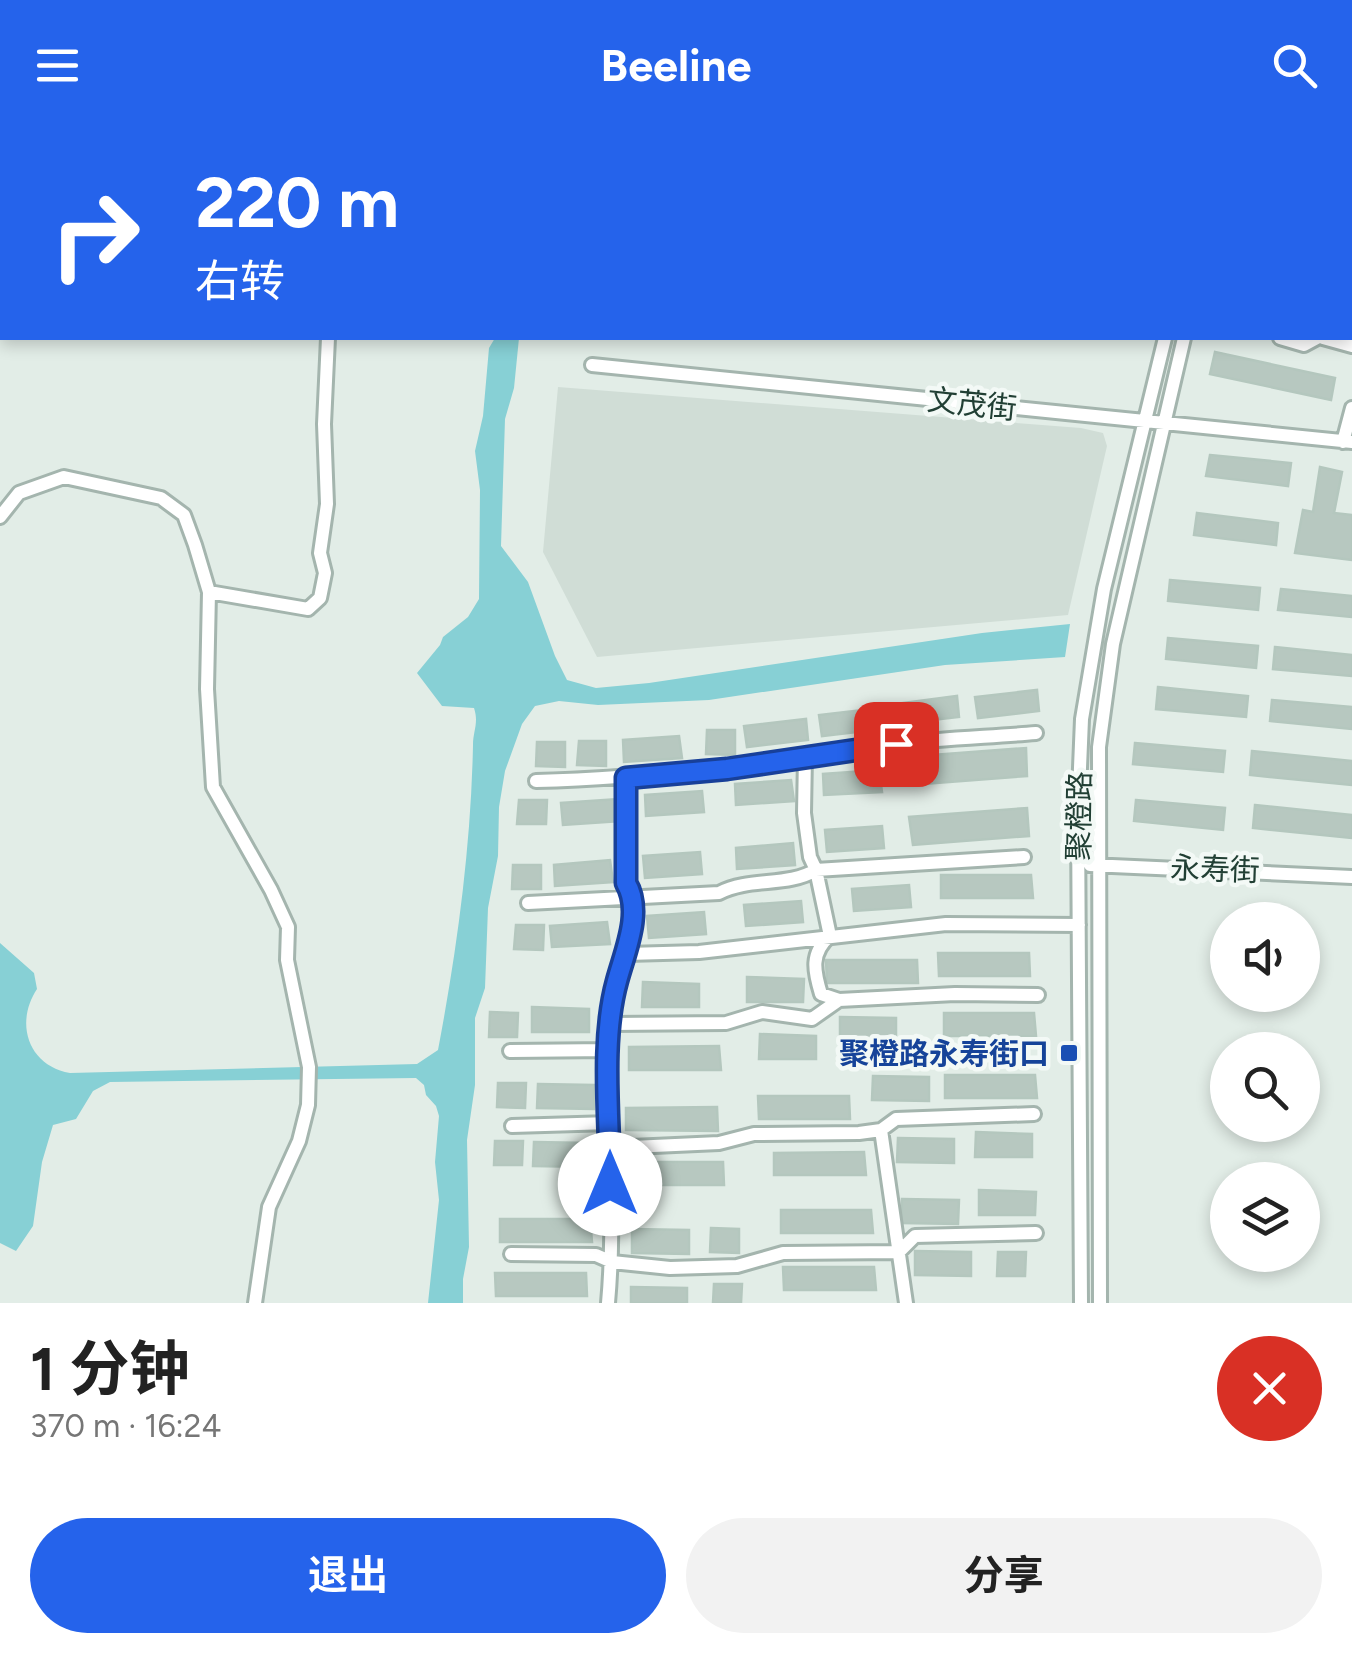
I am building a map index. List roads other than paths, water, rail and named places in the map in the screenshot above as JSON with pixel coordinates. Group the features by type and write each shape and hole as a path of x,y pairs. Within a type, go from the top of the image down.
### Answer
{"street":[{"path":"209,592 308,609 320,598 326,573 320,553 327,504 324,424 328,340"},
{"name":"聚橙路","path":"1082,1303 1078,865 1085,696 1104,589 1165,340"},
{"name":"聚橙路","path":"1100,1303 1098,768 1108,671 1184,340"},
{"path":"1286,340 1304,346 1316,340"},
{"name":"文茂街","path":"592,366 1348,442"},
{"path":"1348,442 1352,408"},
{"path":"0,517 19,492 64,477 161,498 184,516 209,592 207,689 213,787 272,890 288,927 288,960 309,1066 308,1105 300,1141 268,1207 255,1303"},
{"path":"536,781 727,769 896,744 1036,733"},
{"path":"805,756 804,813 810,858 830,936"},
{"path":"608,1303 612,1262 609,1050 616,982 627,954 634,896 626,883 626,778"},
{"path":"528,902 719,894 737,884 803,878 816,870 1024,856"},
{"name":"永寿街","path":"1078,865 1352,877"},
{"path":"627,954 699,952 946,924 1079,926"},
{"path":"830,936 818,946 814,969 821,994 839,1000 955,994 1038,995"},
{"path":"611,1024 726,1024 762,1012 812,1018 839,1000"},
{"path":"510,1051 609,1050"},
{"path":"610,1148 719,1143 754,1134 880,1130 896,1119 1034,1114"},
{"path":"512,1126 610,1123"},
{"path":"880,1130 906,1303"},
{"path":"899,1252 906,1240 915,1236 1036,1233"},
{"path":"510,1254 596,1255 612,1262 670,1268 737,1266 783,1254 899,1252"}],"water":[{"path":"494,340 519,340 514,388 505,419 501,546 528,582 567,680 596,688 649,683 982,633 1070,624 1065,657 945,665 709,700 598,705 559,701 535,706 522,724 505,771 499,807 498,856 488,908 485,988 475,1018 475,1085 467,1140 469,1247 463,1303 428,1303 439,1200 435,1162 439,1116 424,1085 416,1078 110,1082 93,1091 76,1119 53,1125 42,1162 33,1226 16,1251 0,1243 0,943 34,973 37,989 30,1002 27,1029 35,1053 56,1069 70,1073 417,1064 438,1050 462,898 476,718 474,708 442,706 417,673 443,637 468,617 479,599 480,490 475,451 483,416 489,348"}],"place":[{"name":"聚橙路永寿街口","path":"1069,1053"}]}
